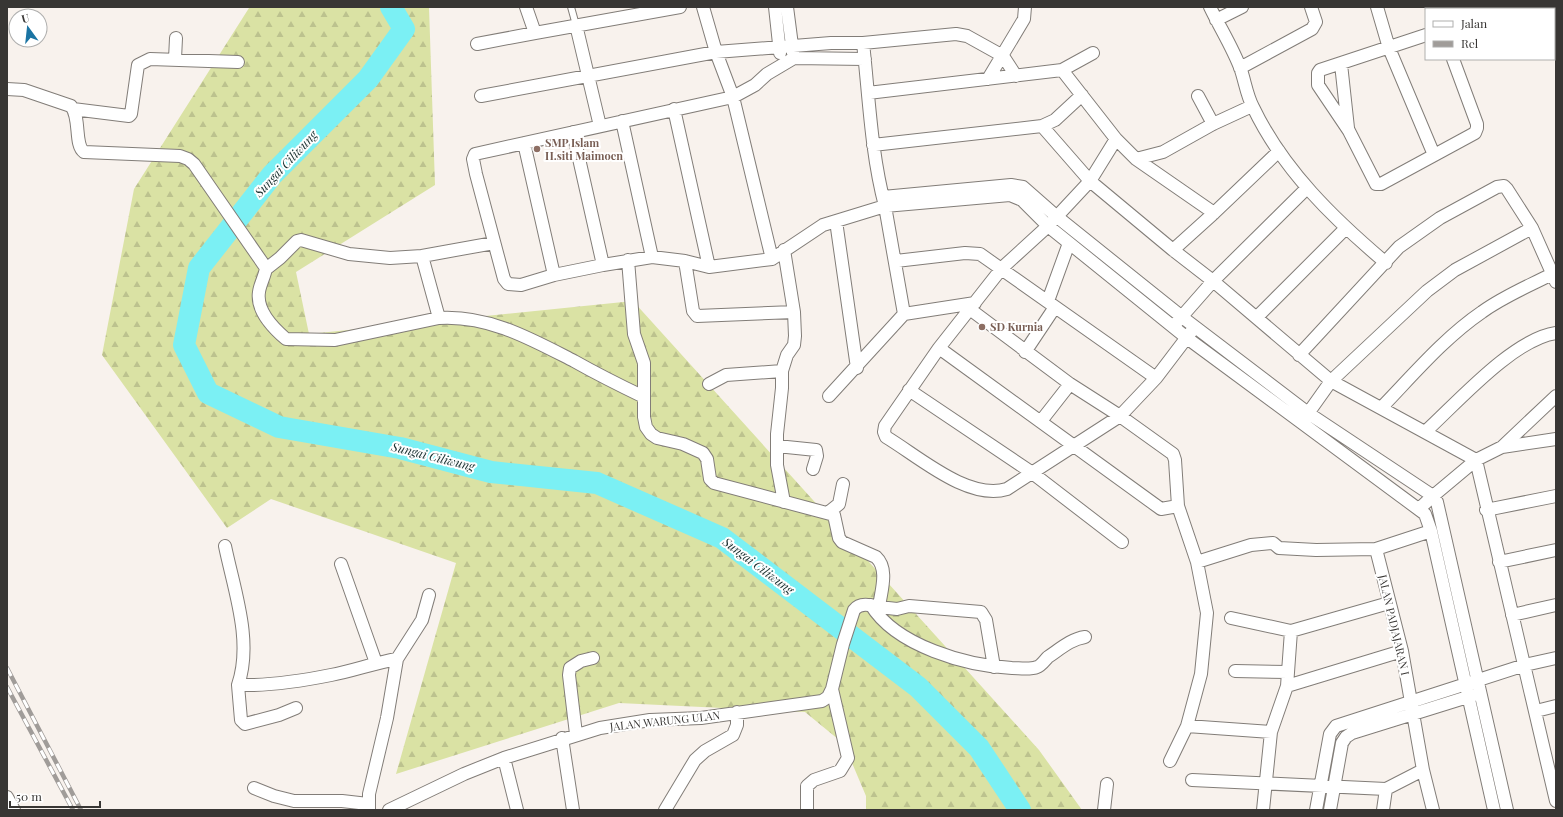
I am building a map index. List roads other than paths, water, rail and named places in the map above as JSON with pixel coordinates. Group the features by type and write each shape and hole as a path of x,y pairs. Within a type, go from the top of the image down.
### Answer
{"street":[{"path":"526,7 535,33"},
{"path":"477,44 680,7"},
{"path":"703,7 716,52 733,97 772,259"},
{"path":"774,7 785,46 794,58"},
{"path":"782,64 785,46 787,7"},
{"path":"988,79 1024,20 1025,7"},
{"path":"1210,7 1240,68 1252,106 1279,151 1307,188 1345,229 1386,263"},
{"path":"1216,20 1242,7"},
{"path":"1240,68 1312,29 1316,22 1311,7"},
{"path":"1377,7 1389,48 1434,155"},
{"path":"576,25 600,126"},
{"path":"480,96 716,52 785,46 864,43 956,34 967,36 1003,56 1016,76"},
{"path":"1425,35 1320,70 1318,73 1318,85 1349,131 1374,183 1377,185 1474,133 1477,128 1453,60"},
{"path":"175,59 176,38"},
{"path":"864,43 873,144 896,261 904,314"},
{"path":"868,92 1062,70 1093,53"},
{"path":"865,59 794,58 767,74 755,85 733,97 475,154 473,157 504,279 508,284 521,285 554,275 628,260 652,257 685,261 709,267 772,259 818,227 884,201 1017,186 1023,188 1182,317 1308,413 1433,496 1437,502 1508,810"},
{"path":"73,109 129,116 131,114 138,65 150,59 238,62"},
{"path":"1341,64 1349,131"},
{"path":"1062,70 1116,140 1136,159 1214,213"},
{"path":"7,89 24,90 68,104 73,109 77,117 80,148 84,152 185,157 194,164 266,269"},
{"path":"873,144 1042,126 1055,120 1082,95"},
{"path":"1198,96 1213,124"},
{"path":"1136,159 1163,152 1213,124 1252,106"},
{"path":"674,109 709,267"},
{"path":"622,121 652,257"},
{"path":"1042,126 1090,181 1173,250 1258,317 1299,355 1331,381 1476,460 1486,510 1525,665 1556,801"},
{"path":"573,132 603,265"},
{"path":"1116,140 1090,181 1048,226 1002,268 939,348 885,426 884,432 886,437 954,480 978,489 996,492 1006,489 1120,416 1156,378 1195,326"},
{"path":"524,143 554,275"},
{"path":"1173,250 1279,151"},
{"path":"1299,355 1399,248 1430,226 1497,187 1504,186 1532,228 1554,278 1499,301 1469,322 1453,335 1381,408"},
{"path":"1173,327 1214,281 1307,188"},
{"path":"884,201 1010,195 1022,200 1048,226 1187,338 1301,424 1425,514 1431,531 1494,810"},
{"path":"836,221 857,368"},
{"path":"1301,424 1331,381 1442,279 1472,260 1532,228"},
{"path":"1258,317 1345,229"},
{"path":"494,243 422,256 390,258 349,254 300,240 266,269 259,291 259,302 271,324 286,339 325,341 344,339 439,318 471,320 514,331 644,397"},
{"path":"1025,352 1052,304 1069,243"},
{"path":"784,250 794,312 794,345 787,355 782,371 782,388 776,446 777,465 784,502"},
{"path":"896,261 973,253 987,257 1156,378"},
{"path":"422,256 439,318"},
{"path":"628,260 635,341 644,357 644,417 646,427 651,434 658,438 683,444 703,453 707,459 710,479 714,483 828,512 834,515 839,538 842,542 876,557 880,561 884,572 875,606 878,615 887,625 908,638 929,648 968,662 994,667 1037,667 1075,638 1085,637"},
{"path":"685,261 693,311 697,316 794,312"},
{"path":"829,396 857,368 904,314 973,306 1025,352 1070,384 1120,416 1173,454 1175,460 1178,506 1197,562 1207,613 1201,674 1187,726 1170,761"},
{"path":"1425,432 1505,358 1536,339 1556,333"},
{"path":"939,348 1161,509 1178,506"},
{"path":"709,384 726,375 782,371"},
{"path":"1041,421 1070,384"},
{"path":"909,390 1031,472 1122,542"},
{"path":"1419,509 1476,460 1502,447 1556,396"},
{"path":"1502,447 1556,439"},
{"path":"776,446 816,450 817,456 813,469"},
{"path":"828,512 839,504 843,484"},
{"path":"1486,510 1556,496"},
{"path":"1197,562 1252,545 1273,542 1279,548 1316,550 1376,548 1431,531"},
{"path":"225,546 241,623 244,646 243,672 238,686 241,720 245,724 279,715 296,708"},
{"name":"JALAN PADJAJARAN I","path":"1376,548 1402,651 1423,770 1433,810"},
{"path":"1499,562 1556,550"},
{"path":"341,564 376,663"},
{"path":"254,788 294,801 342,801 368,807 387,718 397,659 426,612 429,595"},
{"path":"1231,618 1291,631 1389,603"},
{"path":"1512,615 1556,605"},
{"path":"807,810 807,786 814,780 840,772 848,758 832,689 850,621 858,607 875,606 897,609 909,606 981,612 986,620 994,667"},
{"path":"1263,810 1271,732 1287,686 1291,631"},
{"path":"1287,686 1402,651"},
{"path":"576,734 569,675 570,668 580,661 593,658"},
{"path":"1330,810 1342,743 1346,737 1352,733 1413,714 1480,687 1525,665 1556,658"},
{"path":"238,686 331,675 397,659"},
{"path":"1235,671 1288,672"},
{"name":"JALAN WARUNG ULAN","path":"389,810 464,774 504,758 576,734 650,720 690,720 737,712 822,701 828,697 832,689"},
{"path":"1316,810 1319,787 1330,734 1336,726 1411,701 1467,691"},
{"path":"1536,711 1556,706"},
{"path":"665,810 695,760 705,751 733,734 737,725 737,712"},
{"path":"1187,726 1271,732"},
{"path":"562,738 573,810"},
{"path":"504,758 517,810"},
{"path":"1192,780 1333,788 1386,789 1423,770"},
{"path":"1104,810 1108,784"},
{"path":"1383,810 1386,789"},
{"path":"7,797 14,810"}],"lane":[{"path":"571,7 576,25"}],"waterway":[{"name":"Sungai Ciliwung","path":"391,7 404,29 368,79 272,175 199,268 184,345 208,393 279,427 400,448 491,472 597,483 722,538 918,687 979,748 1020,810"}],"railway":[{"path":"7,668 81,810"},
{"path":"7,687 73,810"}],"place":[{"name":"SMP Islam H.siti Maimoen","path":"537,149"},
{"name":"SD Kurnia","path":"982,327"}]}
